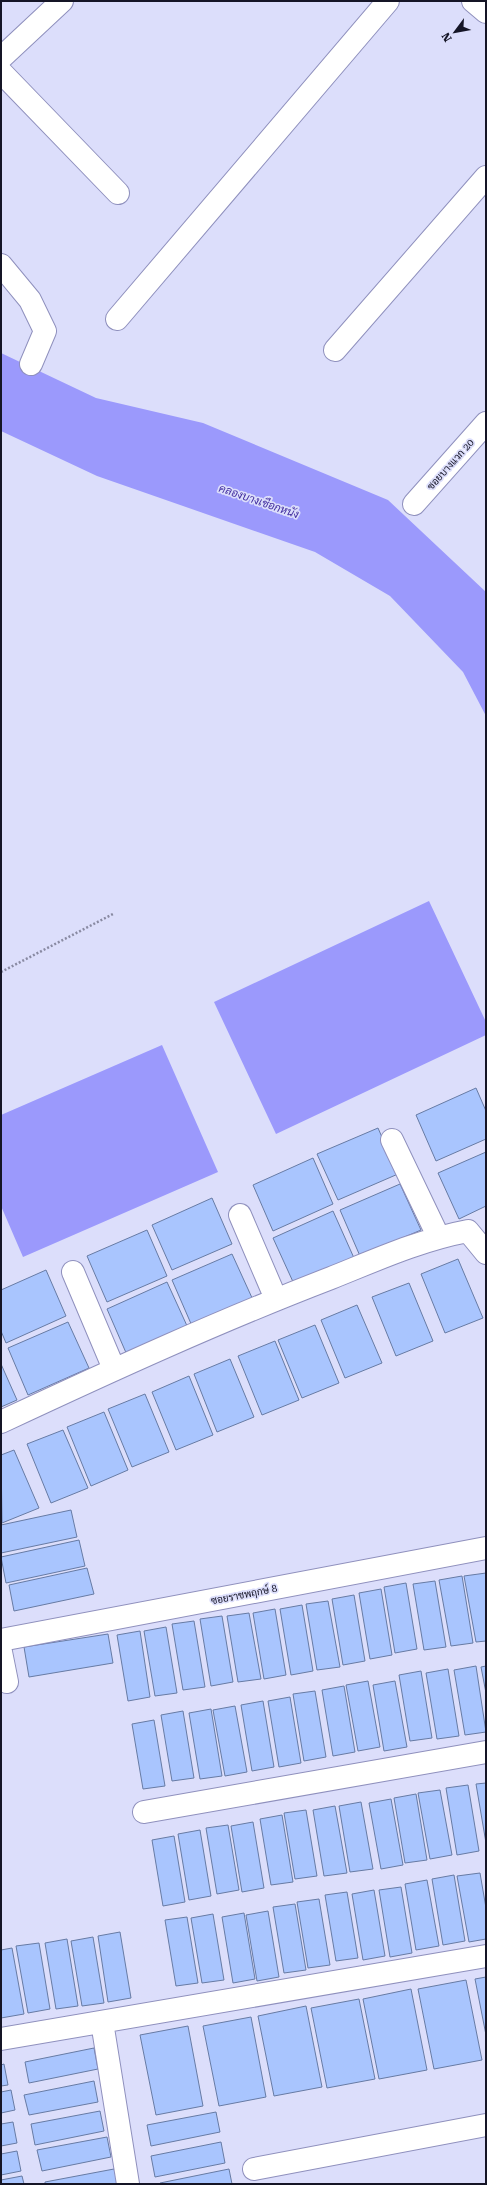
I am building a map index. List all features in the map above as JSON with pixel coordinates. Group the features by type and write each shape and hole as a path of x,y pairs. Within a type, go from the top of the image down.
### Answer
{"street":[{"path":"1,58 62,1"},
{"path":"117,319 388,1"},
{"path":"473,1 486,12"},
{"path":"1,72 118,194"},
{"path":"336,350 486,177"},
{"path":"1,265 30,300 46,331 31,364"},
{"name":"ซอยบางแวก 20","path":"414,504 486,424"},
{"path":"392,1140 438,1236"},
{"path":"240,1215 276,1299"},
{"path":"1,1422 114,1369 276,1299 438,1236 468,1231 486,1253"},
{"path":"73,1272 114,1369"},
{"name":"ซอยราชพฤกษ์ 8","path":"1,1640 486,1548"},
{"path":"1,1652 7,1682"},
{"path":"144,1812 486,1752"},
{"path":"1,2039 486,1956"},
{"path":"102,2022 128,2184"},
{"path":"254,2169 486,2125"}],"path":[{"path":"1,972 113,914"}],"water":[{"name":"คลองบางเชือกหนัง","path":"1,353 96,398 203,423 388,500 486,592 486,716 463,672 390,596 315,552 97,476 1,431"},
{"path":"429,901 486,1022 486,1035 276,1134 214,1002"},
{"path":"162,1045 218,1172 23,1257 1,1206 1,1115"}],"building":[{"path":"476,1088 486,1111 486,1139 436,1161 416,1115"},
{"path":"378,1128 398,1174 338,1200 317,1154"},
{"path":"486,1152 486,1206 459,1219 438,1173"},
{"path":"313,1158 333,1204 273,1231 253,1185"},
{"path":"400,1184 421,1230 360,1256 340,1210"},
{"path":"212,1198 232,1244 172,1270 152,1225"},
{"path":"333,1211 354,1258 294,1284 273,1238"},
{"path":"147,1230 167,1276 107,1302 87,1256"},
{"path":"232,1254 253,1300 192,1326 172,1280"},
{"path":"458,1259 483,1318 445,1333 421,1274"},
{"path":"46,1270 66,1316 6,1343 1,1331 1,1290"},
{"path":"167,1282 188,1328 127,1355 107,1309"},
{"path":"409,1283 433,1341 396,1356 372,1297"},
{"path":"357,1305 382,1363 345,1378 321,1320"},
{"path":"68,1322 89,1368 28,1395 8,1348"},
{"path":"315,1325 339,1383 302,1398 278,1340"},
{"path":"275,1341 299,1400 262,1415 238,1356"},
{"path":"230,1359 254,1417 217,1432 194,1374"},
{"path":"1,1364 17,1400 1,1407"},
{"path":"189,1376 213,1435 176,1450 152,1392"},
{"path":"145,1394 169,1452 132,1467 108,1409"},
{"path":"104,1412 128,1470 91,1486 67,1427"},
{"path":"63,1430 88,1488 51,1503 27,1444"},
{"path":"14,1450 39,1508 2,1523 1,1455"},
{"path":"71,1510 77,1537 1,1553 1,1525"},
{"path":"79,1540 85,1566 6,1583 1,1557"},
{"path":"87,1568 94,1594 14,1611 9,1585"},
{"path":"486,1573 486,1641 476,1642 464,1576"},
{"path":"462,1576 473,1643 451,1646 439,1580"},
{"path":"435,1581 446,1647 424,1650 413,1584"},
{"path":"406,1583 417,1649 395,1653 384,1587"},
{"path":"381,1589 392,1655 370,1659 359,1593"},
{"path":"354,1595 365,1661 343,1665 332,1599"},
{"path":"328,1601 340,1667 317,1670 306,1604"},
{"path":"302,1605 313,1671 291,1675 280,1609"},
{"path":"275,1609 286,1675 264,1679 253,1613"},
{"path":"249,1613 261,1679 238,1682 227,1616"},
{"path":"222,1616 233,1682 211,1686 200,1619"},
{"path":"194,1621 205,1687 183,1690 172,1624"},
{"path":"166,1627 177,1693 155,1696 144,1631"},
{"path":"140,1631 150,1697 128,1701 117,1635"},
{"path":"108,1634 113,1663 29,1677 24,1647"},
{"path":"476,1666 486,1732 465,1735 454,1670"},
{"path":"486,1666 486,1693 481,1667"},
{"path":"448,1669 459,1736 437,1739 426,1673"},
{"path":"421,1671 432,1738 410,1741 399,1675"},
{"path":"368,1681 380,1747 358,1751 346,1685"},
{"path":"395,1681 407,1747 384,1751 373,1685"},
{"path":"344,1686 355,1752 333,1756 322,1690"},
{"path":"315,1691 326,1757 304,1761 293,1694"},
{"path":"290,1697 301,1763 279,1767 268,1701"},
{"path":"263,1701 274,1767 252,1771 241,1705"},
{"path":"235,1706 247,1772 225,1776 213,1710"},
{"path":"211,1709 222,1776 200,1779 189,1713"},
{"path":"183,1711 194,1778 172,1781 161,1715"},
{"path":"154,1720 165,1786 143,1789 132,1724"},
{"path":"486,1783 486,1843 476,1784"},
{"path":"468,1785 479,1851 457,1855 446,1788"},
{"path":"440,1790 452,1855 430,1859 418,1793"},
{"path":"416,1794 427,1860 405,1863 394,1798"},
{"path":"391,1799 403,1865 381,1869 369,1803"},
{"path":"361,1802 373,1869 350,1872 339,1806"},
{"path":"335,1806 347,1873 324,1876 313,1810"},
{"path":"306,1810 317,1876 295,1879 284,1813"},
{"path":"282,1815 293,1882 271,1885 260,1819"},
{"path":"253,1822 264,1888 242,1892 231,1826"},
{"path":"228,1825 239,1890 217,1894 206,1828"},
{"path":"200,1830 211,1896 189,1900 178,1834"},
{"path":"174,1836 185,1902 163,1906 152,1840"},
{"path":"480,1873 486,1908 486,1939 469,1942 457,1876"},
{"path":"454,1875 465,1941 443,1945 432,1879"},
{"path":"427,1880 439,1946 416,1950 405,1884"},
{"path":"401,1887 412,1953 390,1957 379,1890"},
{"path":"374,1890 385,1956 363,1960 352,1894"},
{"path":"347,1892 358,1958 336,1961 325,1895"},
{"path":"319,1899 330,1965 308,1968 297,1902"},
{"path":"295,1904 306,1970 284,1973 273,1907"},
{"path":"268,1911 279,1977 257,1981 246,1915"},
{"path":"244,1913 255,1979 233,1983 222,1917"},
{"path":"213,1914 224,1980 202,1983 191,1918"},
{"path":"187,1917 198,1983 176,1986 165,1920"},
{"path":"120,1932 131,1998 108,2002 98,1936"},
{"path":"93,1937 104,2003 82,2006 71,1941"},
{"path":"67,1939 78,2006 56,2009 45,1943"},
{"path":"39,1943 50,2009 28,2013 16,1946"},
{"path":"12,1948 24,2014 1,2018 1,1950"},
{"path":"486,1977 486,2035 475,1979"},
{"path":"466,1980 482,2060 434,2069 418,1989"},
{"path":"411,1989 427,2070 379,2079 363,1999"},
{"path":"359,1999 375,2079 327,2088 311,2008"},
{"path":"306,2006 322,2087 274,2096 258,2016"},
{"path":"251,2017 266,2097 219,2106 203,2026"},
{"path":"188,2026 203,2106 156,2115 140,2035"},
{"path":"94,2048 98,2069 29,2083 25,2062"},
{"path":"4,2064 8,2085 1,2086 1,2065"},
{"path":"94,2081 98,2102 29,2115 24,2095"},
{"path":"11,2090 15,2110 1,2113 1,2092"},
{"path":"100,2111 104,2131 35,2145 31,2124"},
{"path":"216,2112 220,2132 151,2146 147,2125"},
{"path":"13,2122 17,2143 1,2146 1,2124"},
{"path":"107,2137 111,2157 42,2171 37,2150"},
{"path":"221,2142 225,2163 155,2177 151,2156"},
{"path":"17,2151 21,2171 1,2175 1,2154"},
{"path":"114,2169 118,2184 45,2184 45,2182"},
{"path":"229,2169 232,2184 160,2184 160,2183"},
{"path":"22,2176 24,2184 1,2184 1,2180"}]}
